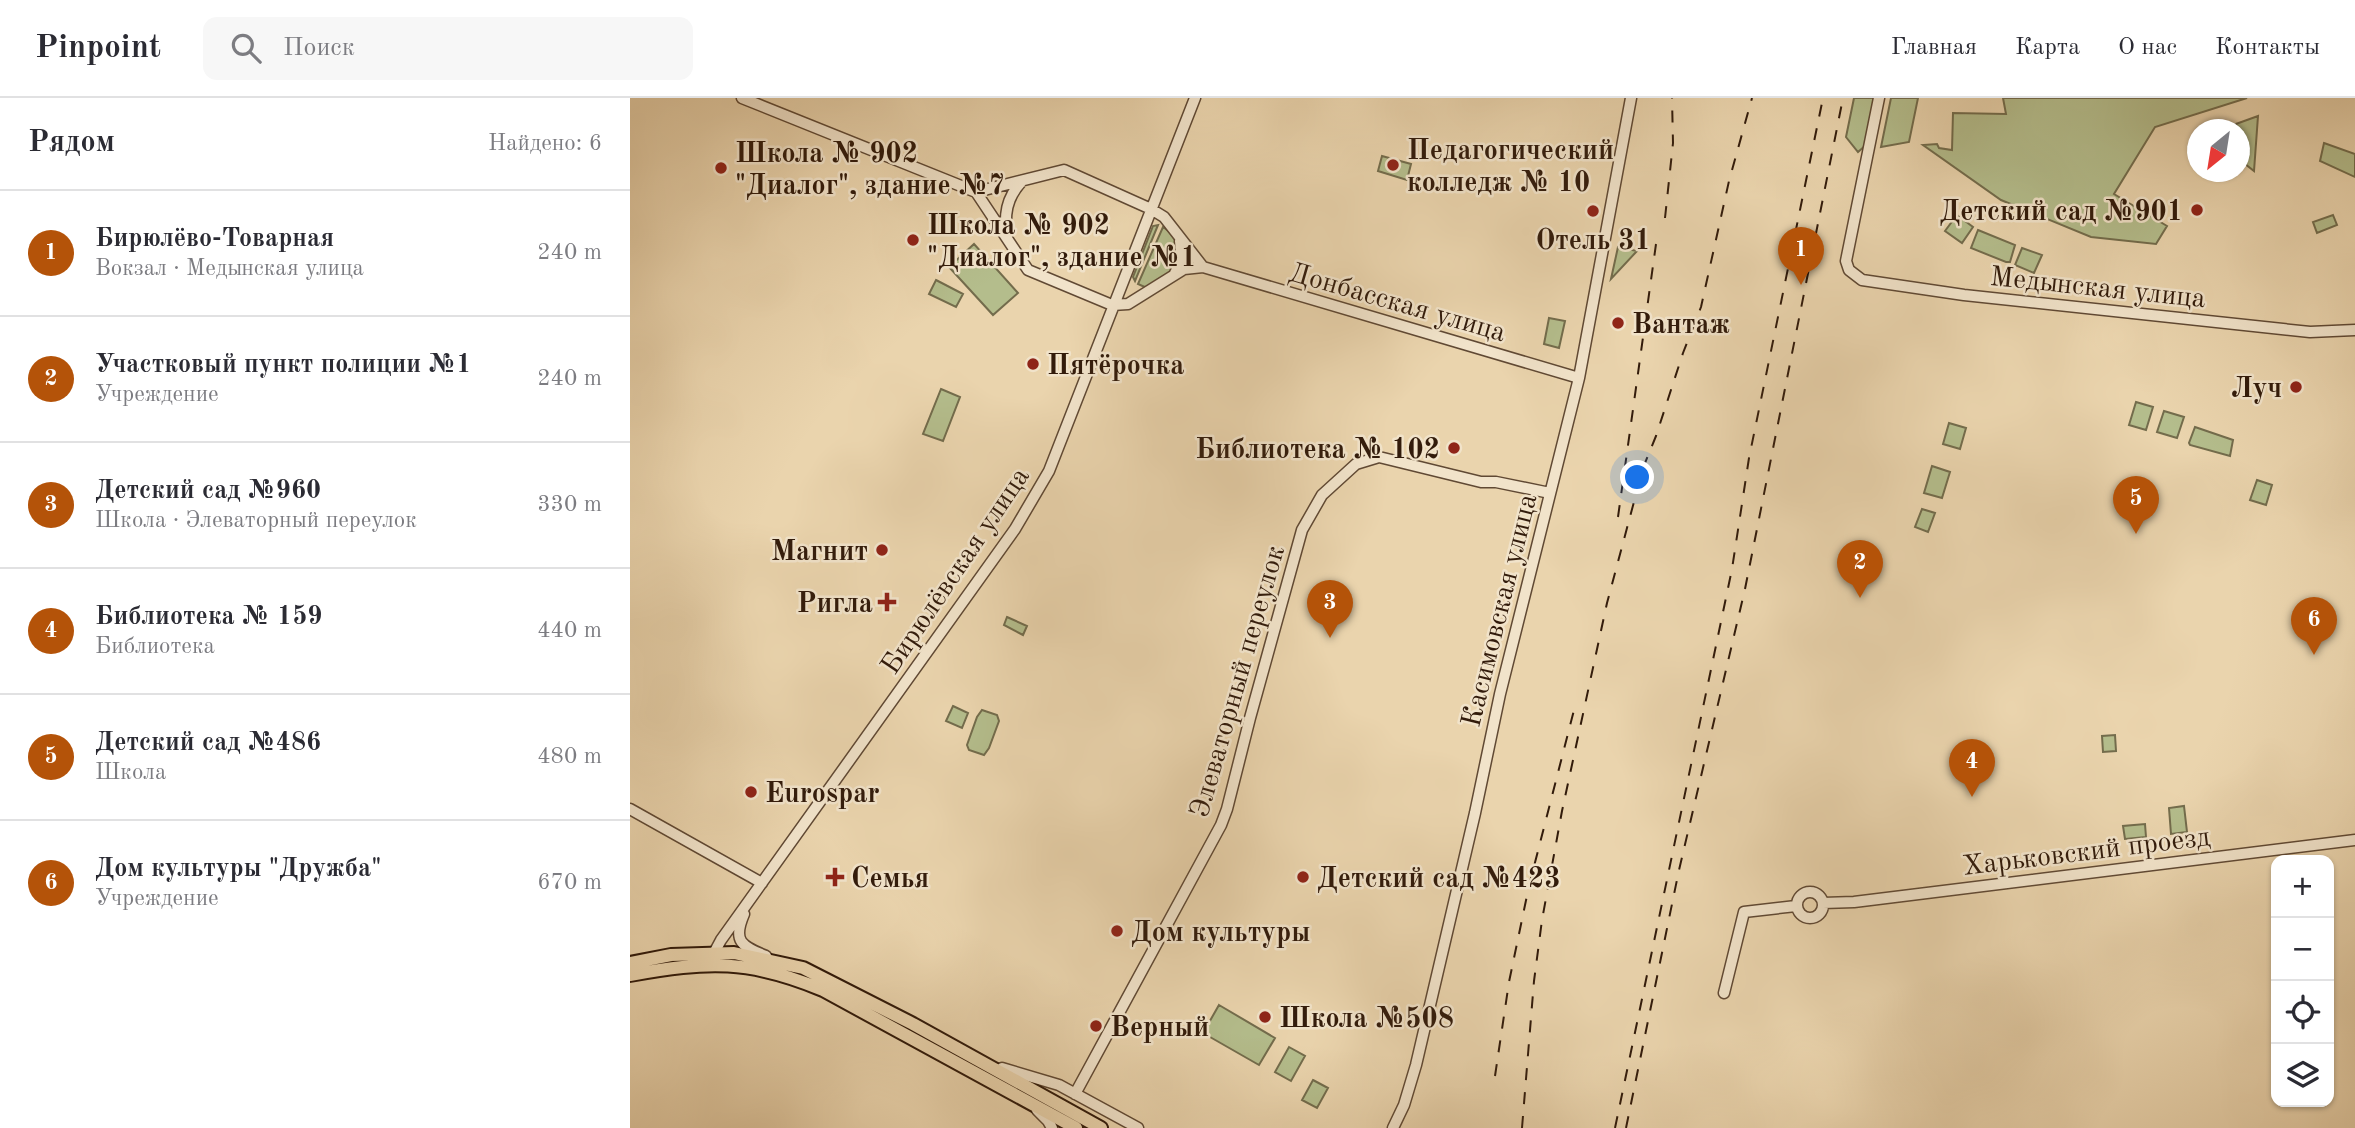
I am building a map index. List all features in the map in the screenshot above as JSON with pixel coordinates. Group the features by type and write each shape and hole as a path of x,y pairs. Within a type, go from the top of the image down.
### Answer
{"main road":[{"path":"630,975 734,953 784,962 842,986 1101,1128"},
{"path":"630,963 671,955 714,958 785,975 823,990 1076,1128"}],"street":[{"path":"742,98 976,192 1028,270 1112,305 1128,304 1184,269 1203,267"},
{"name":"Бирюлёвская улица","path":"714,958 749,901 1015,529 1049,471 1195,98"},
{"name":"Касимовская улица","path":"1393,1128 1404,1105 1416,1065 1500,694 1580,378 1631,98"},
{"name":"Медынская улица","path":"1879,98 1846,261 1849,270 1863,280 1964,295 2302,331 2355,330"},
{"path":"976,192 1064,170 1164,217 1203,267"},
{"path":"1008,240 1007,204 1023,180"},
{"path":"1170,278 1178,271 1182,260 1179,237"},
{"name":"Донбасская улица","path":"1203,267 1580,378"},
{"name":"Элеваторный переулок","path":"1075,1094 1221,825 1302,530 1322,495 1356,464 1379,457 1481,482 1496,482 1550,493"},
{"path":"630,809 762,883"},
{"name":"Харьковский проезд","path":"1823,903 1854,902 2355,840"},
{"path":"1808,892 1820,897 1823,903 1820,913 1811,918 1801,915 1796,906 1798,899 1808,892"},
{"path":"749,901 738,930 741,942 749,949 784,962"},
{"path":"1724,993 1744,912 1796,906"},
{"path":"976,1059 1059,1084 1138,1128"},
{"path":"1029,1103 1052,1128"}],"green space":[{"path":"1854,98 1875,98 1866,145 1858,152 1846,137"},
{"path":"1891,98 1918,98 1909,142 1881,147"},
{"path":"2003,98 2247,98 2155,127 2114,194 2167,226 2156,244 2091,237 2001,200 1923,145 1937,144 1939,148 1952,150 1953,113 2006,114"},
{"path":"2258,116 2254,171 2250,168 2250,119"},
{"path":"2324,143 2355,154 2355,177 2320,161"},
{"path":"1382,156 1411,164 1407,180 1378,171"},
{"path":"1957,215 1973,227 1962,243 1945,231"},
{"path":"2333,215 2337,225 2317,233 2313,222"},
{"path":"1158,225 1135,281 1133,277 1153,226"},
{"path":"1163,227 1172,235 1177,245 1177,269 1147,288 1138,284"},
{"path":"1978,230 2015,245 2010,262 1971,248"},
{"path":"974,244 1018,293 993,315 949,267"},
{"path":"1618,247 1637,251 1611,279"},
{"path":"2022,248 2042,255 2034,273 2015,265"},
{"path":"936,280 963,294 956,307 929,294"},
{"path":"1549,318 1565,321 1559,348 1544,344"},
{"path":"941,389 960,397 943,441 923,434"},
{"path":"2136,402 2153,407 2146,430 2129,425"},
{"path":"2164,411 2184,417 2177,438 2157,432"},
{"path":"1949,423 1966,428 1960,449 1943,444"},
{"path":"2195,427 2233,440 2230,456 2190,445"},
{"path":"1932,466 1950,472 1942,498 1924,493"},
{"path":"2257,480 2272,485 2266,505 2250,500"},
{"path":"1922,509 1935,513 1928,532 1915,527"},
{"path":"1007,617 1027,626 1023,635 1004,625"},
{"path":"953,706 968,713 962,728 946,721"},
{"path":"982,710 997,715 999,721 984,755 969,750 967,745"},
{"path":"2115,735 2116,751 2103,752 2102,736"},
{"path":"2184,806 2187,832 2171,834 2169,808"},
{"path":"2145,824 2146,837 2125,839 2123,826"},
{"path":"1219,1005 1275,1038 1259,1065 1203,1033"},
{"path":"1289,1047 1305,1056 1291,1081 1275,1072"},
{"path":"1313,1080 1328,1088 1317,1108 1302,1100"}],"railway":[{"path":"1665,218 1673,143 1672,98"},
{"path":"1522,1128 1534,981 1542,920 1562,811 1607,603 1643,468 1701,307 1729,181 1752,98"},
{"path":"1615,1128 1732,569 1749,458 1823,98"},
{"path":"1626,1128 1679,870 1745,589 1843,98"},
{"path":"1618,517 1656,244"},
{"path":"1495,1076 1509,982 1529,886 1574,710"}],"place":[{"name":"Педагогический колледж № 10","path":"1393,165"},
{"name":"Школа № 902 \"Диалог\", здание №7","path":"721,168"},
{"name":"Детский сад №901","path":"2197,210"},
{"name":"Отель 31","path":"1593,211"},
{"name":"Школа № 902 \"Диалог\", здание №1","path":"913,240"},
{"name":"Бирюлёво-Товарная","path":"1801,285"},
{"name":"Вантаж","path":"1618,323"},
{"name":"Пятёрочка","path":"1033,364"},
{"name":"Луч","path":"2296,387"},
{"name":"Библиотека № 102","path":"1454,448"},
{"name":"Детский сад №486","path":"2136,534"},
{"name":"Магнит","path":"882,550"},
{"name":"Участковый пункт полиции №1","path":"1860,598"},
{"name":"Ригла","path":"887,602"},
{"name":"Детский сад №960","path":"1330,638"},
{"name":"Дом культуры \"Дружба\"","path":"2314,655"},
{"name":"Eurospar","path":"751,792"},
{"name":"Библиотека № 159","path":"1972,797"},
{"name":"Семья","path":"835,877"},
{"name":"Детский сад №423","path":"1303,877"},
{"name":"Дом культуры","path":"1117,931"},
{"name":"Школа №508","path":"1265,1017"},
{"name":"Верный","path":"1096,1026"}]}
